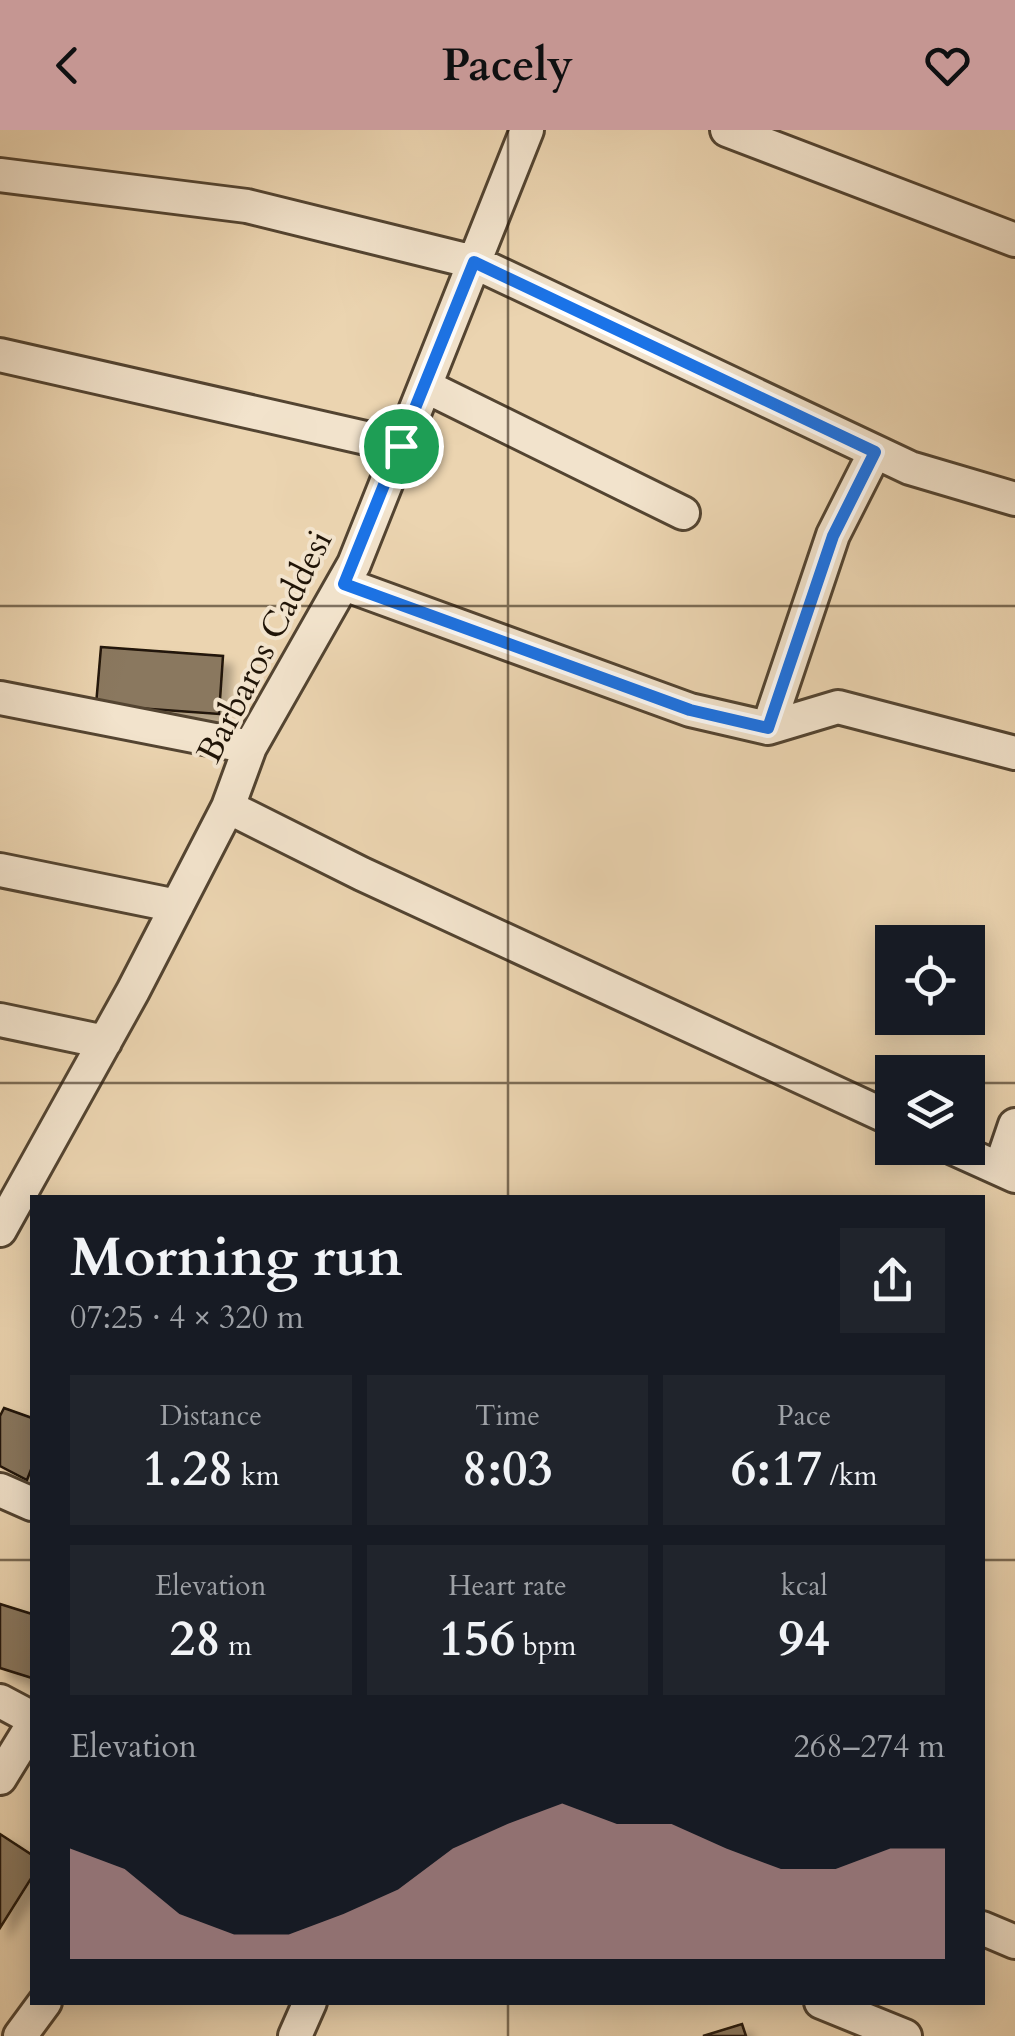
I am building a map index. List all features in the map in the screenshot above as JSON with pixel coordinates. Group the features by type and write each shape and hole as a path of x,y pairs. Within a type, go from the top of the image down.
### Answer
{"street":[{"name":"Barbaros Caddesi","path":"0,1230 177,906 228,807 250,747 344,584 527,130"},
{"path":"727,130 1015,240"},
{"path":"0,175 246,206 474,262 910,468 1015,499"},
{"path":"0,354 401,446"},
{"path":"425,386 684,514"},
{"path":"768,728 833,536 875,452"},
{"path":"344,584 690,710 768,728 838,707 1015,753"},
{"path":"0,698 250,747"},
{"path":"228,807 362,874 875,1112"},
{"path":"0,870 177,906"},
{"path":"0,1020 104,1042"},
{"path":"985,1163 1008,1173 1015,1125"},
{"path":"0,1490 30,1503"},
{"path":"0,1701 30,1717"},
{"path":"0,1778 30,1729"},
{"path":"985,1929 1015,1942"},
{"path":"20,2036 42,2005"},
{"path":"828,2005 905,2036"}],"building":[{"path":"101,647 223,656 219,714 96,705"},
{"path":"4,1408 30,1417 27,1480 0,1466 0,1416"},
{"path":"0,1604 30,1613 30,1677 0,1668"},
{"path":"0,1834 30,1854 30,1880 0,1928"},
{"path":"742,2024 746,2036 703,2036"}],"route":[{"path":"474,262 875,452 833,536 768,728 690,710 344,584 401,446 474,262"}]}
